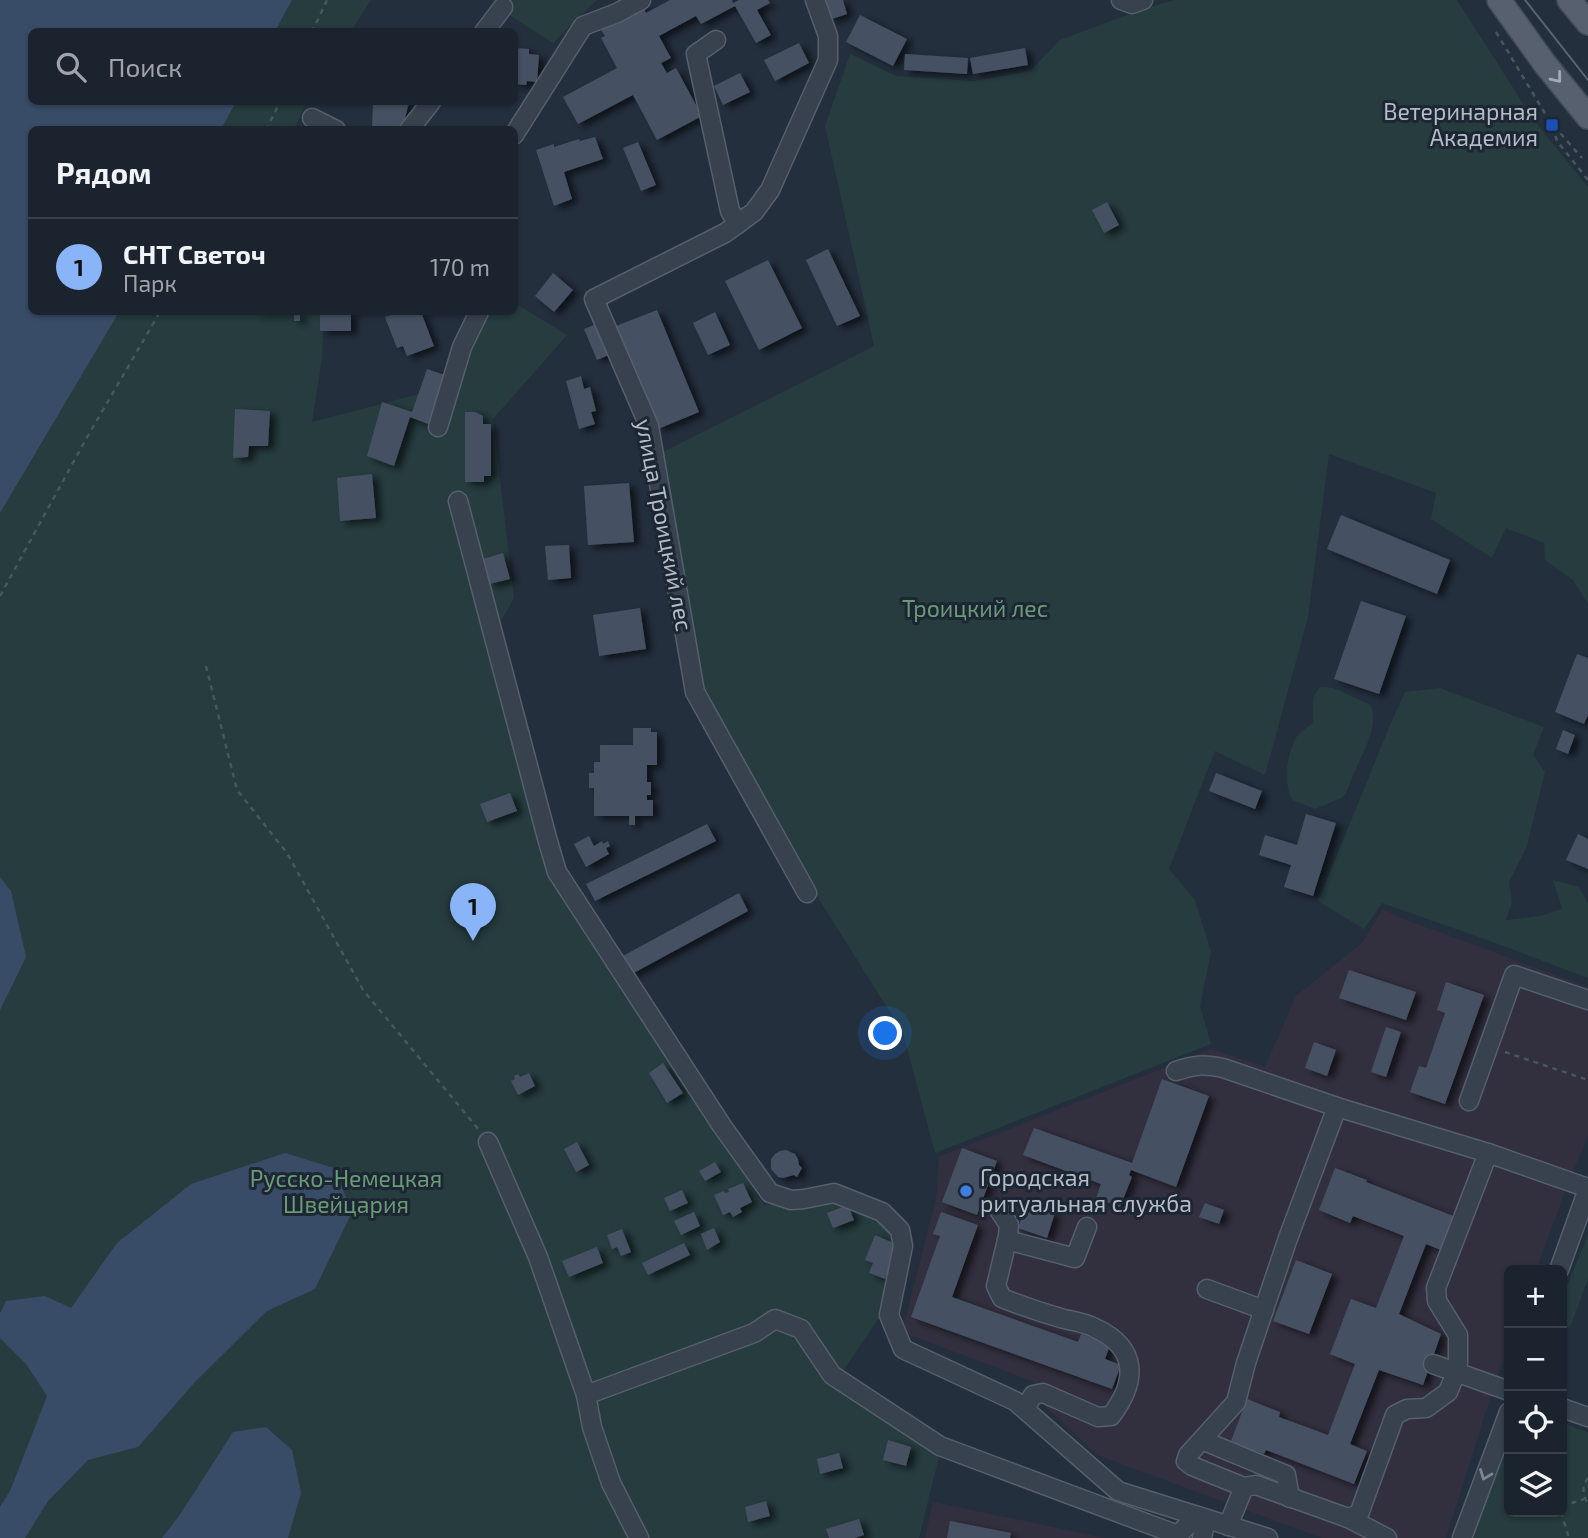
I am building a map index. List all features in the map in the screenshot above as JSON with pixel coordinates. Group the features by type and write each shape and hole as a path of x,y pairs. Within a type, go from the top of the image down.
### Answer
{"main road":[{"path":"1499,0 1545,64 1588,117"},
{"path":"1569,0 1588,23"}],"street":[{"path":"518,129 583,26 641,0"},
{"name":"улица Троицкий лес","path":"807,893 695,692 649,426 594,299 725,233 754,212 770,190 828,60 828,36 815,0"},
{"path":"1121,0 1132,4 1143,0"},
{"path":"487,28 503,7"},
{"path":"716,40 696,54 730,211 737,224"},
{"path":"412,126 429,105"},
{"path":"312,118 328,126"},
{"path":"438,427 461,347 477,315"},
{"path":"458,501 557,873 722,1126 770,1194 791,1200 834,1193 882,1212 900,1230 903,1246 889,1315 903,1349 1015,1401 1118,1492 1268,1538"},
{"path":"1469,1101 1514,975 1588,1000"},
{"path":"1175,1071 1195,1065 1223,1068 1588,1188 1561,1265"},
{"path":"1337,1107 1264,1310 1236,1402 1188,1455 1186,1461 1192,1466 1244,1487 1256,1485 1349,1518 1387,1538"},
{"path":"488,1142 538,1257 586,1395 592,1427 611,1483 639,1538"},
{"path":"1349,1518 1359,1514 1395,1415 1407,1409 1426,1408 1447,1392 1455,1372 1458,1362 1458,1335 1437,1301 1436,1287 1488,1153"},
{"path":"999,1210 1009,1225 996,1286 1002,1297 1021,1306 1095,1328 1116,1341 1128,1356 1131,1369 1122,1402 1111,1416 1098,1417 1043,1393 1033,1395 1025,1409"},
{"path":"1007,1240 1075,1258 1087,1227"},
{"path":"1207,1289 1264,1310"},
{"path":"586,1395 754,1333 775,1320 801,1329 832,1375 940,1446 1178,1535 1202,1518"},
{"path":"1433,1364 1504,1389"},
{"path":"1567,1410 1588,1417"},
{"path":"1462,1538 1504,1425"},
{"path":"1202,1440 1286,1475 1290,1497"},
{"path":"1228,1526 1244,1487"},
{"path":"1202,1518 1202,1538"}],"path":[{"path":"314,28 327,0"},
{"path":"1496,32 1552,125 1581,158"},
{"path":"268,126 278,105"},
{"path":"1552,125 1557,141 1588,180"},
{"path":"0,596 86,439 158,315"},
{"path":"206,666 237,790 287,852 363,990 488,1142"},
{"path":"1489,1046 1588,1080"},
{"path":"1567,1505 1587,1500 1583,1493 1588,1478"},
{"path":"1563,1517 1569,1538"}],"shaded area":[{"path":"1383,909 1588,987 1588,1136 1538,1265 1504,1265 1504,1359 1446,1538 1322,1538 1097,1455 1039,1400 1043,1393 1032,1381 902,1332 936,1199 939,1157 1211,1049 1265,1067 1296,996 1362,943"},
{"path":"933,1502 1105,1538 925,1538"}],"green space":[{"name":"Русско-Немецкая Швейцария","path":"0,0 371,0 353,28 28,28 28,105 306,105 295,126 28,126 28,315 324,315 322,359 312,422 460,386 471,338 482,315 518,315 518,305 567,335 493,419 514,598 492,637 551,870 764,1205 850,1202 884,1222 899,1245 884,1311 833,1385 940,1453 919,1538 0,1538"},
{"path":"495,0 597,0 553,43 506,13"},
{"name":"Троицкий лес","path":"1175,0 1457,0 1533,119 1588,187 1588,604 1573,580 1545,560 1544,543 1506,528 1492,558 1431,519 1436,493 1329,454 1308,617 1265,775 1215,751 1169,869 1195,900 1211,952 1200,1006 1211,1044 935,1153 903,1033 817,896 703,695 661,453 874,346 825,126 850,54 896,76 974,81 1030,71 1060,40"},
{"path":"1321,687 1333,688 1371,705 1373,720 1367,744 1346,793 1341,798 1315,809 1292,800 1287,785 1287,769 1297,736 1313,723 1313,699"},
{"path":"1440,688 1544,727 1533,755 1545,772 1527,846 1509,882 1512,902 1506,920 1540,916 1562,909 1553,880 1579,887 1588,903 1588,978 1382,903 1364,929 1318,901 1405,692"},
{"path":"1588,1234 1588,1279 1570,1328 1567,1326 1567,1286"},
{"path":"1567,1425 1588,1432 1588,1538 1472,1538 1504,1447 1504,1517 1567,1517"}],"water":[{"path":"0,0 292,0 277,28 28,28 28,105 234,105 223,126 28,126 28,315 117,315 0,513"},
{"path":"0,877 11,891 26,957 0,1010"},
{"path":"285,1153 334,1168 352,1212 315,1289 267,1311 195,1382 138,1447 88,1460 48,1501 25,1538 0,1538 0,1507 10,1491 47,1396 26,1364 0,1338 0,1313 6,1301 45,1296 71,1308 117,1243 191,1184"},
{"path":"266,1427 292,1450 301,1493 288,1538 162,1538 233,1432"}],"building":[{"path":"670,0 732,0 733,3 739,0 768,0 770,3 757,10 771,35 756,43 735,6 701,24 696,16 659,36 671,58 661,63 667,73 676,68 702,116 657,140 633,95 578,124 563,97 617,68 601,38 605,36 600,28 642,5 646,13"},
{"path":"822,0 843,0 847,14 829,20"},
{"path":"860,15 907,39 893,66 846,42"},
{"path":"799,43 809,63 775,81 764,60"},
{"path":"518,48 529,49 529,54 539,55 537,82 527,81 526,85 518,84"},
{"path":"1025,48 1028,65 973,74 970,58"},
{"path":"905,54 968,58 967,74 904,70"},
{"path":"740,73 750,92 723,105 714,86"},
{"path":"373,105 409,105 403,126 372,126"},
{"path":"595,137 603,159 564,172 572,199 554,206 536,150"},
{"path":"638,142 656,185 641,191 623,148"},
{"path":"1107,202 1119,225 1104,233 1092,210"},
{"path":"828,249 860,316 837,326 806,260"},
{"path":"768,260 802,328 759,350 725,281"},
{"path":"553,273 573,290 554,312 535,296"},
{"path":"657,310 699,412 658,429 616,326"},
{"path":"715,312 730,345 708,355 693,323"},
{"path":"294,315 300,315 300,321 294,321"},
{"path":"320,315 351,315 351,331 320,331"},
{"path":"422,315 434,346 407,356 403,346 397,348 385,317"},
{"path":"599,323 611,354 597,360 584,329"},
{"path":"427,369 445,375 428,424 410,417 394,466 367,456 382,402 412,412"},
{"path":"581,376 584,389 590,387 596,411 591,412 595,424 579,429 566,381"},
{"path":"235,409 270,411 268,446 249,446 248,457 233,458"},
{"path":"465,412 475,412 483,416 483,424 491,424 491,476 484,476 484,482 465,482"},
{"path":"372,474 376,518 340,521 337,478"},
{"path":"629,483 634,542 588,545 584,486"},
{"path":"1341,515 1450,560 1437,594 1327,549"},
{"path":"569,545 571,578 548,580 545,546"},
{"path":"503,553 510,579 489,584 483,559"},
{"path":"1361,601 1406,616 1379,694 1334,679"},
{"path":"640,608 646,649 599,656 593,615"},
{"path":"1577,654 1588,658 1588,715 1584,724 1555,712"},
{"path":"633,728 651,728 651,732 657,732 657,765 647,765 647,782 651,782 651,795 647,795 647,800 653,800 653,816 635,816 635,825 629,825 629,816 594,816 594,788 589,788 589,773 594,773 594,762 600,762 600,745 633,745"},
{"path":"1563,730 1575,735 1568,754 1556,749"},
{"path":"1216,773 1262,791 1255,809 1209,791"},
{"path":"510,793 517,811 487,822 480,804"},
{"path":"1306,814 1336,823 1313,896 1284,887 1291,865 1259,855 1265,835 1297,845"},
{"path":"707,824 716,841 595,901 586,884"},
{"path":"1578,834 1588,839 1588,869 1566,860"},
{"path":"589,836 594,846 608,841 610,846 606,848 609,854 586,867 574,844"},
{"path":"739,893 748,911 630,975 621,957"},
{"path":"1349,970 1416,992 1406,1020 1339,998"},
{"path":"1446,982 1484,995 1445,1104 1410,1092 1419,1066 1426,1068 1445,1013 1437,1010"},
{"path":"1386,1027 1401,1032 1386,1077 1371,1072"},
{"path":"1314,1042 1336,1050 1327,1076 1305,1068"},
{"path":"663,1063 683,1093 667,1103 649,1073"},
{"path":"529,1073 535,1086 518,1095 511,1081 518,1074 520,1077"},
{"path":"1162,1079 1209,1096 1176,1187 1131,1170 1129,1175 1132,1177 1120,1207 1096,1198 1101,1184 1023,1155 1034,1128 1132,1163"},
{"path":"577,1142 589,1165 576,1172 564,1149"},
{"path":"962,1148 997,1161 977,1215 942,1202"},
{"path":"786,1150 795,1154 802,1168 797,1177 778,1177 771,1169 771,1159 780,1151"},
{"path":"715,1162 721,1172 705,1181 699,1171"},
{"path":"1335,1168 1456,1217 1443,1251 1426,1244 1399,1314 1441,1334 1423,1385 1379,1370 1350,1444 1367,1451 1354,1484 1266,1450 1264,1454 1256,1451 1250,1466 1229,1458 1235,1442 1231,1441 1247,1399 1280,1412 1279,1417 1328,1435 1355,1364 1330,1354 1351,1299 1376,1308 1404,1236 1353,1216 1350,1223 1319,1210"},
{"path":"743,1183 752,1202 740,1208 742,1212 733,1217 730,1212 723,1215 714,1195 729,1192 728,1189"},
{"path":"682,1190 688,1203 670,1211 664,1198"},
{"path":"1205,1203 1224,1210 1219,1224 1199,1217"},
{"path":"1027,1204 1055,1213 1047,1238 1018,1228"},
{"path":"848,1205 854,1220 833,1228 827,1213"},
{"path":"694,1212 700,1226 681,1235 674,1221"},
{"path":"941,1212 978,1225 952,1297 1078,1342 1081,1334 1110,1345 1105,1359 1121,1365 1112,1389 911,1317 940,1236 933,1234"},
{"path":"714,1228 720,1242 707,1250 701,1234"},
{"path":"622,1229 631,1252 621,1256 617,1247 612,1249 607,1235"},
{"path":"875,1235 898,1245 885,1279 869,1273 873,1263 865,1260"},
{"path":"684,1243 690,1255 648,1275 642,1263"},
{"path":"597,1247 603,1263 569,1277 562,1261"},
{"path":"1296,1260 1332,1274 1309,1334 1273,1321"},
{"path":"888,1440 911,1447 906,1466 883,1460"},
{"path":"839,1453 843,1468 820,1474 817,1459"},
{"path":"766,1501 770,1516 748,1522 745,1507"},
{"path":"859,1519 864,1535 855,1538 829,1538 826,1529"},
{"path":"950,1521 1011,1533 1010,1538 947,1538"}],"tram line":[{"path":"1525,0 1588,80"}],"place":[{"name":"Ветеринарная Академия","path":"1552,125"},
{"name":"СНТ Светоч","path":"473,941"},
{"name":"Городская ритуальная служба","path":"966,1191"}]}
